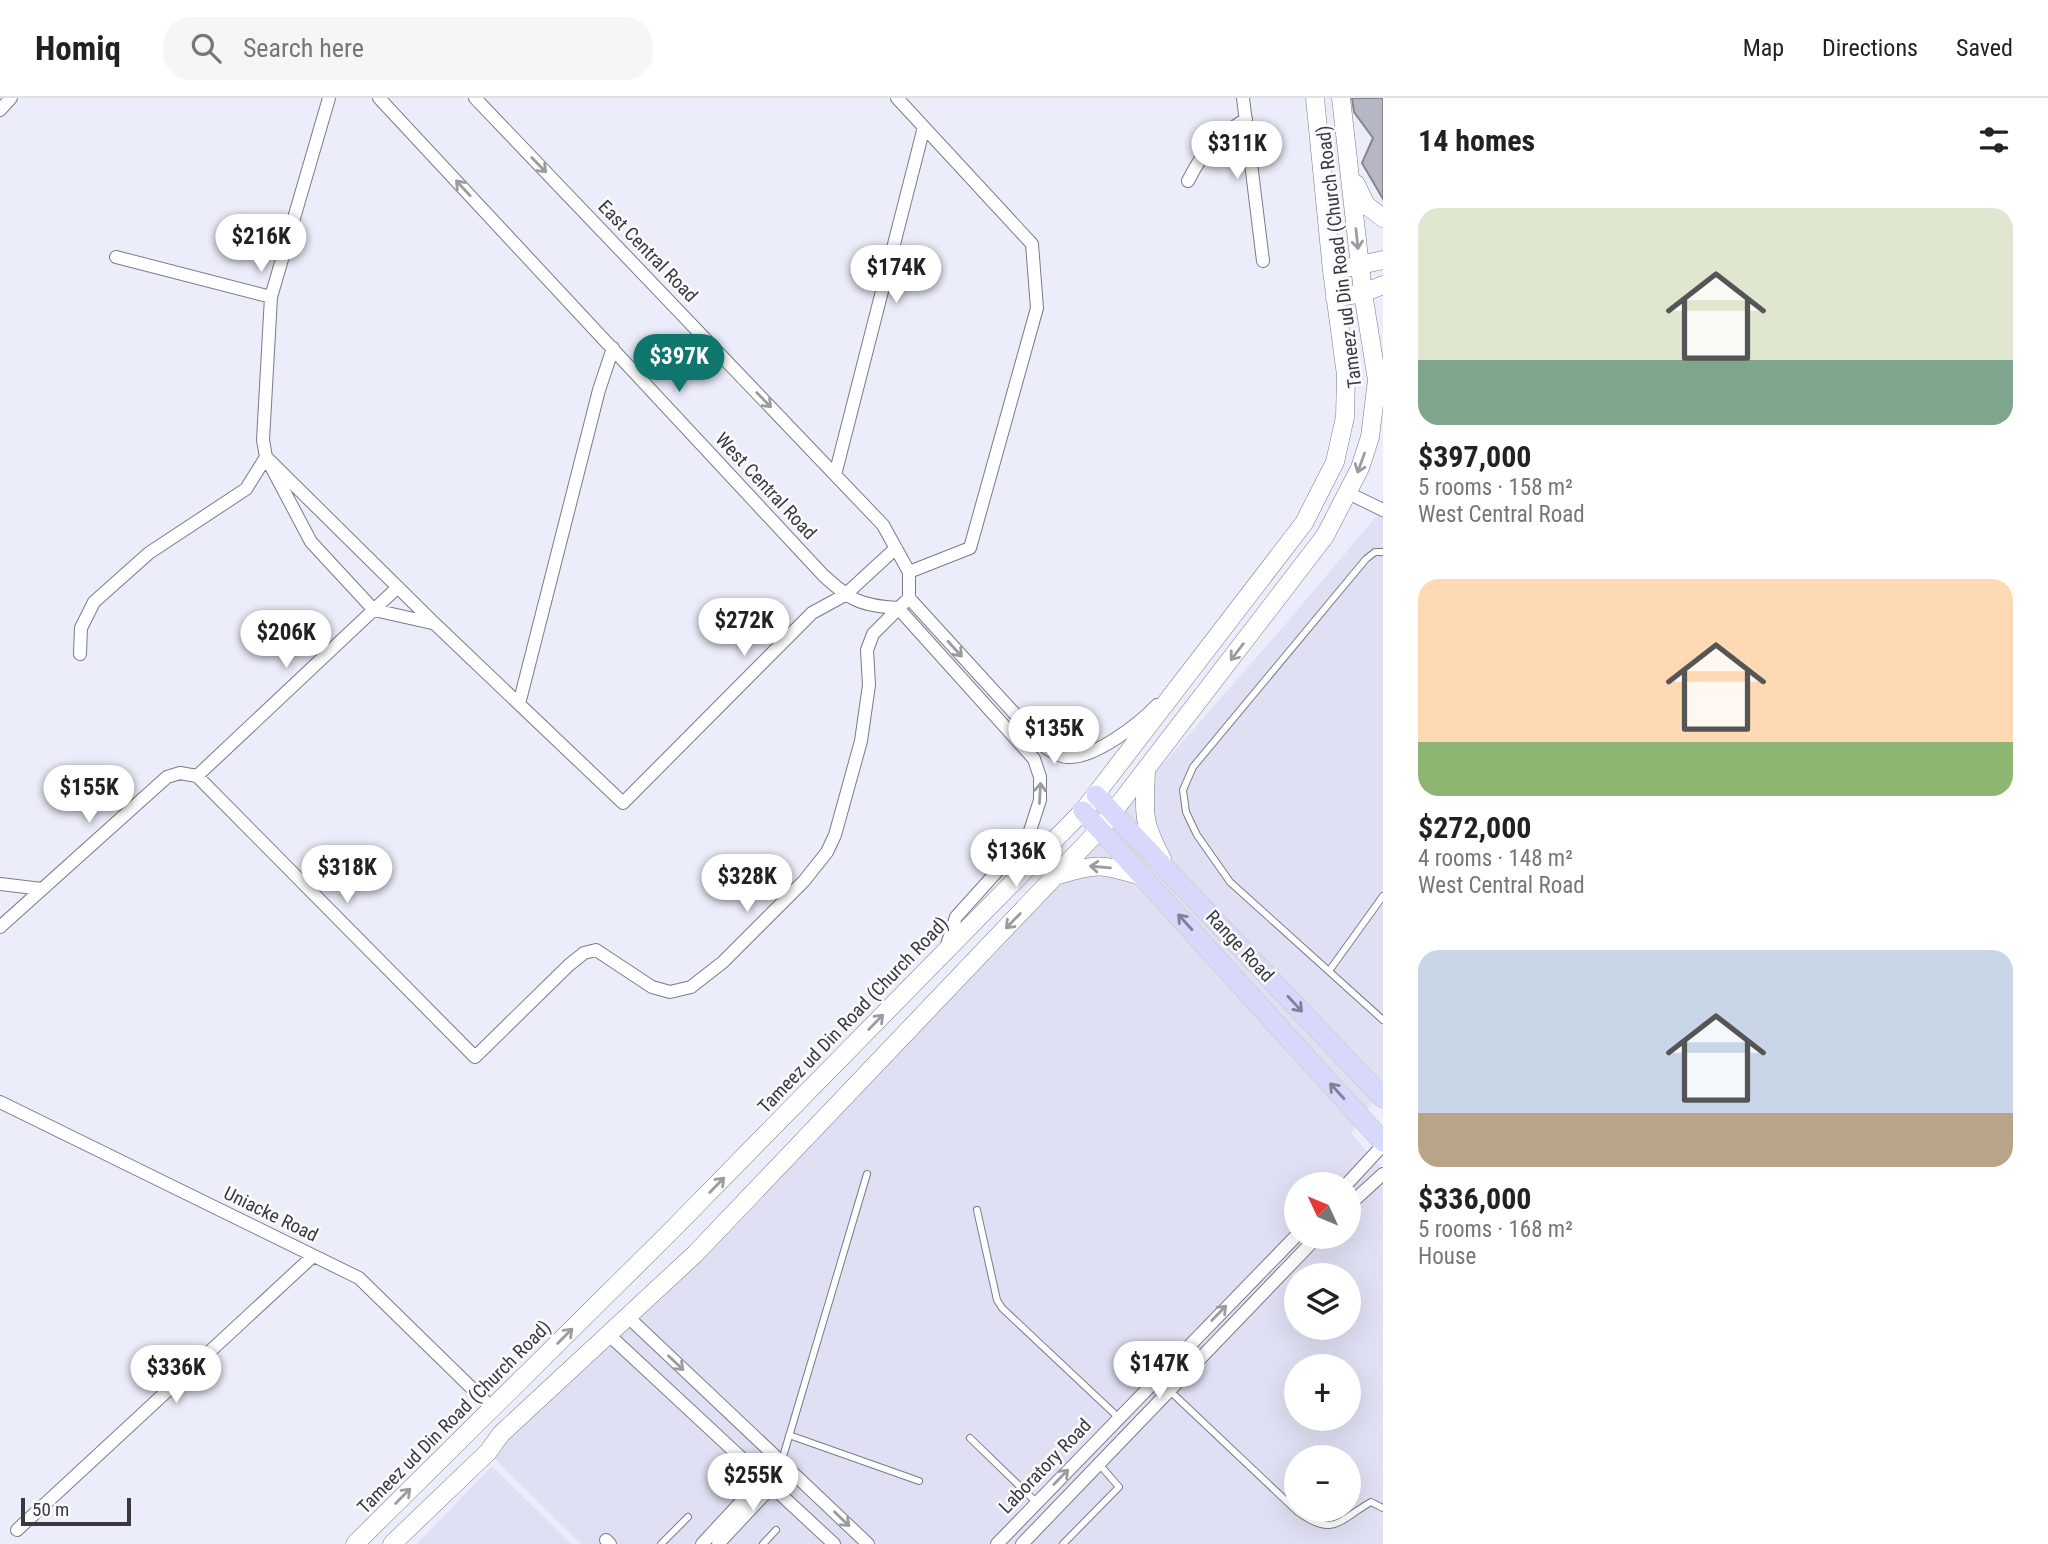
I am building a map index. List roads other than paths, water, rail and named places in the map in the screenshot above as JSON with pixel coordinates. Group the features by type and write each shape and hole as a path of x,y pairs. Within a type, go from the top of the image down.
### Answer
{"main road":[{"name":"Tameez ud Din Road (Church Road)","path":"355,1544 669,1234 1083,811 1307,517 1335,463 1345,417 1346,374 1335,298 1315,98"},
{"name":"Tameez ud Din Road (Church Road)","path":"392,1544 488,1452 501,1434 695,1254 1115,813 1325,536 1360,468 1370,437 1379,361 1363,293 1341,98"},
{"path":"1350,171 1366,205 1383,218"},
{"path":"1332,271 1383,260"},
{"path":"1335,298 1363,293 1383,285"},
{"path":"1146,772 1144,815 1149,833 1165,865"},
{"name":"Range Road","path":"1096,795 1380,1087"},
{"path":"1083,811 1383,1143"},
{"path":"1056,876 1088,865 1104,865 1144,877"},
{"path":"669,1234 695,1254"}],"street":[{"path":"0,110 11,98"},
{"path":"329,98 271,297 263,428 266,457 311,542 374,610 434,623"},
{"name":"West Central Road","path":"379,98 845,595"},
{"name":"East Central Road","path":"475,98 883,525 909,572 909,598"},
{"path":"897,98 1032,244 1037,308 970,548 909,572"},
{"path":"1243,98 1263,261"},
{"path":"1188,181 1198,160 1218,136 1246,119"},
{"path":"835,475 924,127"},
{"name":"West Central Road","path":"489,216 823,575 845,595 871,607 898,608"},
{"path":"116,257 271,297"},
{"path":"519,704 599,390 613,348"},
{"path":"266,457 434,623 623,803 812,612 845,595 896,548"},
{"path":"80,654 82,628 94,602 149,553 246,489 266,457"},
{"path":"1348,493 1383,510"},
{"path":"0,927 167,777 180,773 197,776 475,1057 584,953 596,950 652,988 670,992 691,987 723,961 804,881 827,852 835,835 861,741 869,685 867,650 873,634 909,598 1046,748 1066,757 1096,750 1126,732 1154,707 1292,526 1307,517"},
{"path":"197,776 398,587"},
{"path":"898,608 1034,759 1040,777 1040,800 1028,837 956,917 945,952"},
{"path":"0,884 42,888"},
{"name":"Uniacke Road","path":"0,1102 359,1278 492,1408"},
{"path":"1357,1172 1383,1143"},
{"path":"1362,1194 1383,1174"},
{"name":"Laboratory Road","path":"997,1544 1284,1248"},
{"name":"Laboratory Road","path":"1022,1544 1304,1250"},
{"path":"17,1530 313,1256"},
{"path":"627,1316 868,1544"},
{"path":"608,1334 834,1544"},
{"path":"718,1544 784,1463"},
{"path":"702,1544 768,1482"}],"lane":[{"path":"1383,552 1375,552 1366,559 1193,767 1183,790 1186,812 1197,835 1230,882 1383,1020"},
{"path":"1329,971 1383,896"},
{"path":"784,1463 789,1435 867,1174"},
{"path":"977,1210 997,1300 1002,1308 1119,1418"},
{"path":"1169,1390 1313,1523 1328,1527 1345,1521 1371,1502 1383,1508"},
{"path":"789,1435 919,1481"},
{"path":"970,1438 1037,1503"},
{"path":"1063,1544 1119,1487 1098,1463"},
{"path":"661,1544 688,1517"},
{"path":"763,1544 776,1530"}]}
